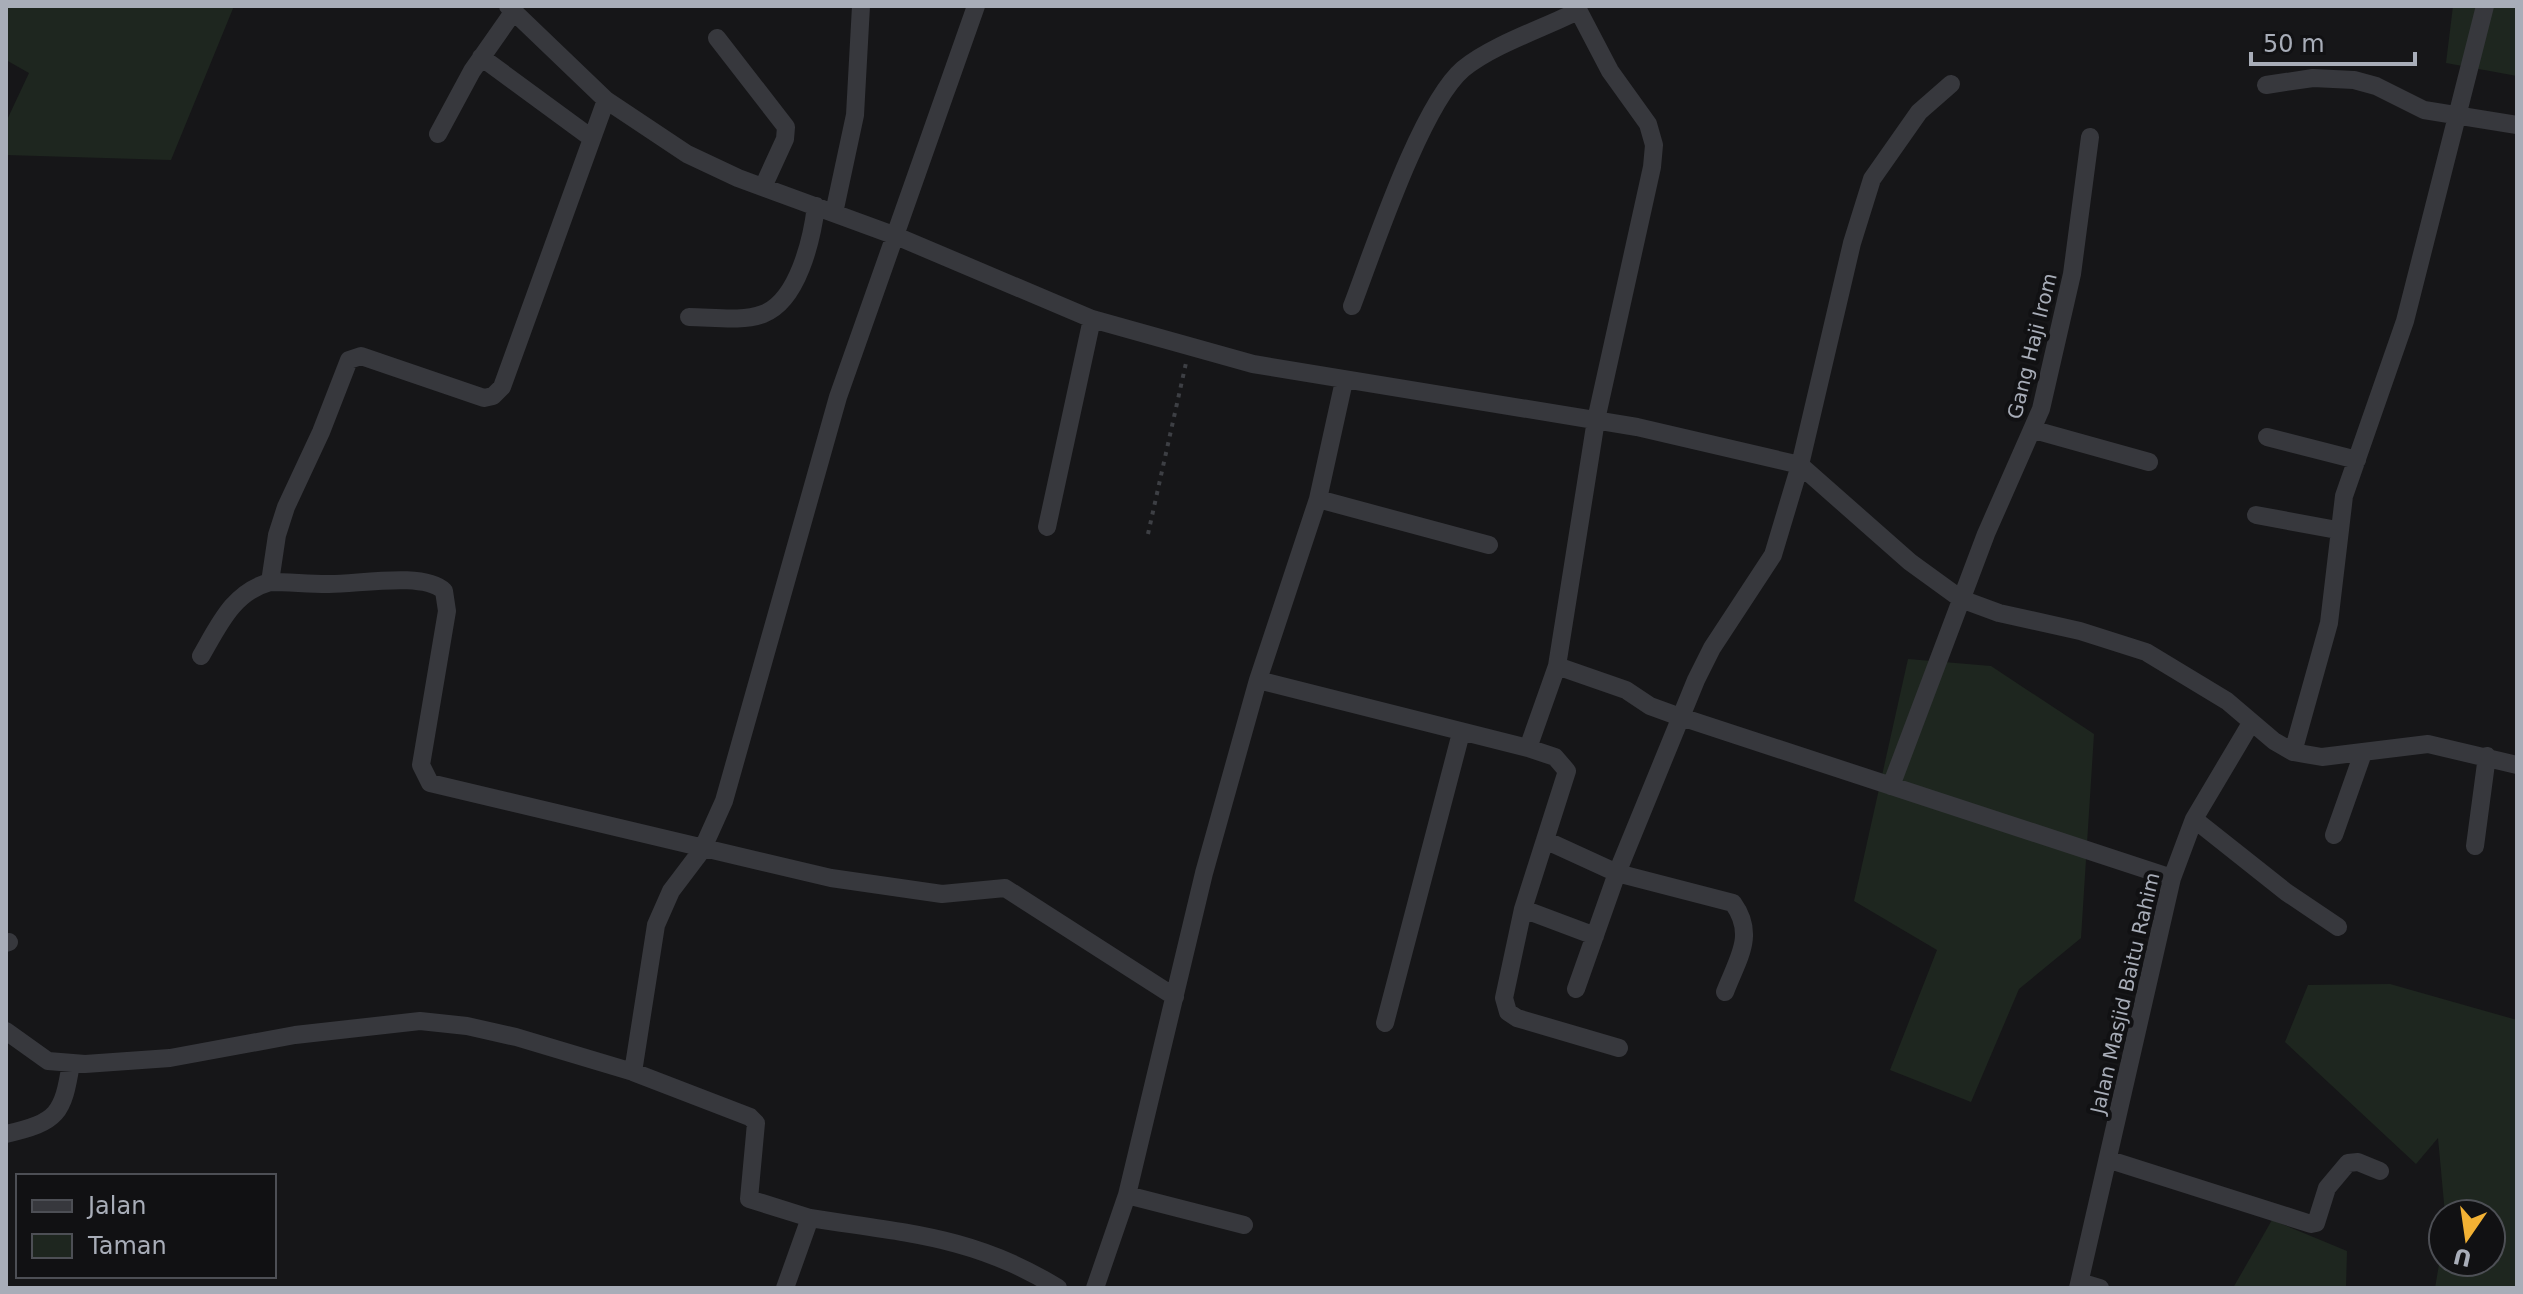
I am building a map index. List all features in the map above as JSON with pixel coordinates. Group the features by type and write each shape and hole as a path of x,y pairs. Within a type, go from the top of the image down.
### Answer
{"street":[{"path":"834,213 855,115 861,6"},
{"path":"633,1072 656,925 671,891 702,850 724,801 838,397 976,6"},
{"path":"2293,752 2329,623 2337,530 2344,496 2405,321 2485,6"},
{"path":"438,134 511,8 606,100 687,154 763,187 896,236 1092,319 1189,349 1344,381 1596,420 1800,465 1921,571 1961,599 1999,613 2080,631 2146,652 2227,701 2251,723 2293,752 2314,758 2420,744 2487,756 2517,765"},
{"path":"1352,306 1401,179 1449,87 1472,64 1577,8 1610,71 1648,124 1654,145 1596,420 1557,666 1528,748"},
{"path":"717,38 786,127 785,139 763,187"},
{"path":"481,57 590,137"},
{"path":"2266,85 2313,78 2354,80 2376,86 2424,110 2456,118 2517,125"},
{"path":"1576,989 1617,873 1712,648 1773,555 1800,465 1852,243 1872,179 1919,112 1951,84"},
{"path":"270,582 277,535 286,507 321,432 349,360 361,356 484,398 493,396 502,387 590,137 606,100"},
{"name":"Gang Haji Irom","path":"1891,786 1986,534 2034,430 2050,376 2072,274 2090,137"},
{"path":"689,317 752,317 782,302 806,250 816,206"},
{"path":"1047,527 1092,319"},
{"path":"1095,1288 1127,1195 1204,873 1258,680 1318,499 1344,381"},
{"path":"2034,430 2149,462"},
{"path":"2267,437 2357,460"},
{"path":"1318,499 1489,545"},
{"path":"2256,515 2337,530"},
{"path":"201,656 231,606 242,595 270,582 330,585 399,581 430,583 444,591 447,611 421,765 430,783 702,850 831,878 929,893 1005,888 1175,997"},
{"path":"1557,666 1626,690 1650,706 1683,718 2172,878"},
{"path":"1258,680 1555,757 1567,771 1523,909 1504,998 1508,1012 1531,1023 1619,1048"},
{"name":"Jalan Masjid Baitu Rahim","path":"2079,1285 2172,878 2194,819 2251,723"},
{"path":"1385,1023 1461,733"},
{"path":"2334,835 2363,753"},
{"path":"2475,846 2487,756"},
{"path":"2194,819 2286,892 2338,927"},
{"path":"1545,840 1617,873 1733,903 1744,918 1746,938 1725,992"},
{"path":"1523,909 1595,936"},
{"path":"6,1031 35,1055 48,1061 71,1063 170,1058 295,1035 420,1021 467,1026 516,1037 633,1072 750,1117 756,1123 749,1199 810,1218 960,1242 1016,1262 1053,1287"},
{"path":"6,1134 51,1120 60,1111 71,1063"},
{"path":"2110,1160 2311,1224 2316,1223 2327,1188 2348,1163 2358,1162 2380,1171"},
{"path":"1127,1195 1244,1225"},
{"path":"785,1288 810,1218"},
{"path":"2079,1285 2100,1288"}],"path":[{"path":"1148,534 1189,349"}],"green space":[{"path":"6,6 234,6 171,160 6,155 6,122 29,73 6,60"},
{"path":"2453,6 2517,6 2517,76 2446,63"},
{"path":"1908,659 1991,666 2094,734 2081,938 2019,989 1971,1102 1890,1070 1937,950 1854,901"},
{"path":"2390,984 2517,1020 2517,1288 2435,1288 2437,1278 2507,1278 2507,1198 2444,1198 2438,1138 2416,1164 2285,1042 2308,985"},
{"path":"2272,1220 2347,1251 2346,1288 2233,1288"}]}
